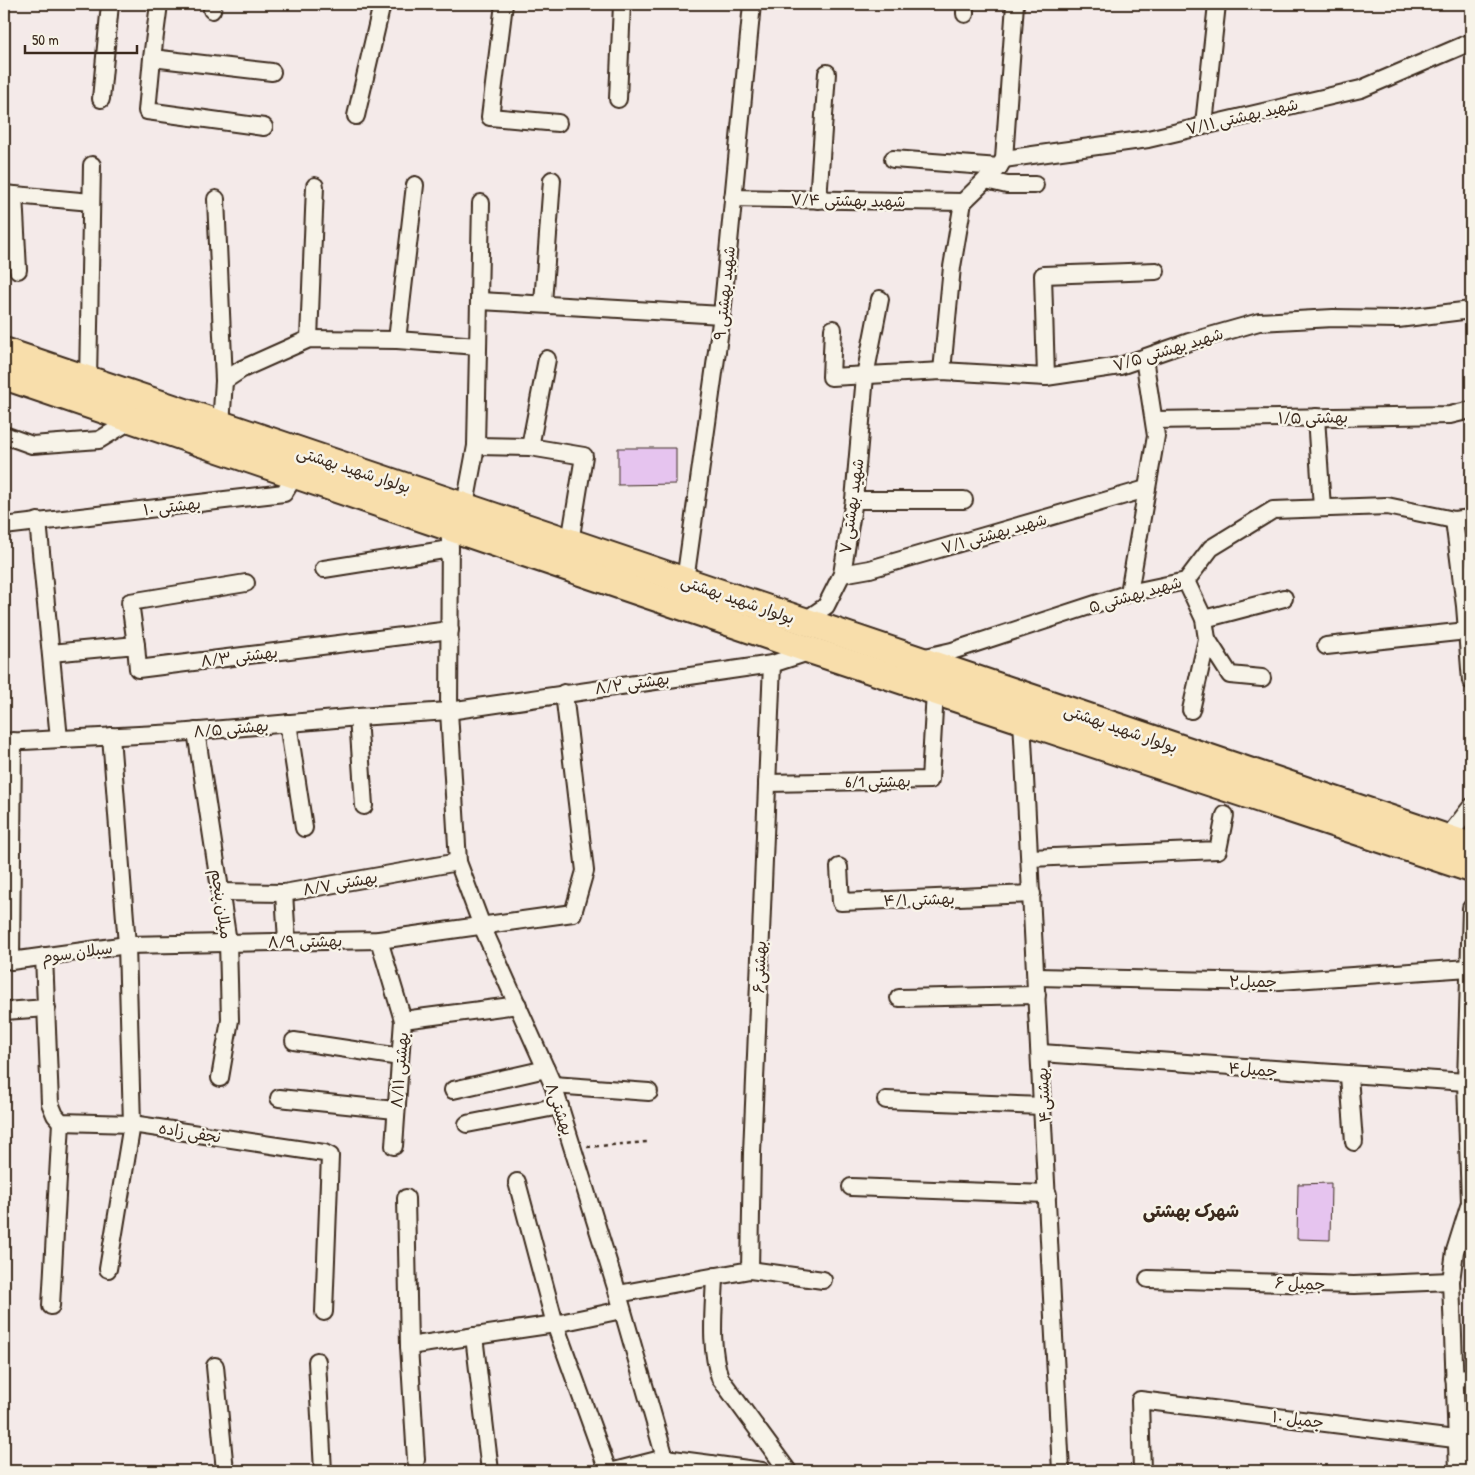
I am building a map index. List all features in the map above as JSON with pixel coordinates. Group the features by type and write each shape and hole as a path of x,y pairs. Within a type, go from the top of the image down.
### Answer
{"main road":[{"name":"بولوار شهید بهشتی","path":"4,351 917,659 1359,820 1471,869"},
{"name":"بولوار شهید بهشتی","path":"4,376 295,475 450,538 812,651 1022,720 1359,820 1459,842"}],"street":[{"path":"101,99 110,4"},
{"path":"160,4 147,111 264,127"},
{"path":"356,116 382,4"},
{"path":"504,4 490,116 558,123"},
{"path":"618,99 622,4"},
{"name":"شهید بهشتی ۹","path":"685,581 722,315 752,4"},
{"path":"942,371 952,267 963,202 1001,163 1015,4"},
{"path":"1204,124 1217,4"},
{"name":"شهید بهشتی ۷/۱۱","path":"893,158 1001,163 1148,139 1204,124 1361,89 1471,42"},
{"path":"152,58 272,72"},
{"path":"818,200 827,73"},
{"path":"88,380 92,165"},
{"path":"543,303 552,180"},
{"path":"986,180 1007,185 1035,185"},
{"path":"397,340 415,184"},
{"path":"309,339 316,186"},
{"path":"18,270 9,194 91,202"},
{"name":"شهید بهشتی ۷/۴","path":"733,198 963,202"},
{"path":"216,199 224,381 221,425"},
{"path":"465,505 476,446 481,203"},
{"path":"1046,377 1043,275 1156,271"},
{"name":"شهید بهشتی ۷","path":"804,621 826,606 842,574 854,500 865,376 880,298"},
{"path":"480,301 543,303 722,315"},
{"name":"شهید بهشتی ۷/۵","path":"833,329 831,377 942,371 1046,377 1120,366 1189,342 1259,322 1333,318 1398,319 1471,310"},
{"path":"224,381 242,369 309,339 397,340 478,346"},
{"path":"1130,593 1156,436 1144,358"},
{"path":"530,447 547,359"},
{"name":"بهشتی ۱/۵","path":"1154,420 1450,415 1471,410"},
{"path":"1316,417 1322,508"},
{"path":"4,435 32,445 99,440 132,420"},
{"path":"476,446 530,447 584,456 570,542"},
{"name":"بهشتی ۱۰","path":"38,521 284,493 295,475"},
{"name":"شهید بهشتی ۷/۱","path":"842,574 870,569 1146,489"},
{"path":"854,500 964,500"},
{"name":"شهید بهشتی ۵","path":"917,659 952,651 1130,593 1186,582 1211,548 1273,510 1387,506 1454,520 1471,518"},
{"path":"1454,520 1468,606 1467,630 1471,681"},
{"path":"4,526 38,521 59,739"},
{"path":"324,569 450,538"},
{"name":"بهشتی۸","path":"450,538 449,711 458,862 482,926 553,1085 618,1294 665,1458"},
{"path":"1186,582 1204,619 1208,639 1230,675 1262,678"},
{"path":"51,653 136,645 130,602 246,583"},
{"path":"1204,619 1284,598"},
{"name":"بهشتی ۸/۳","path":"136,645 138,669 450,630"},
{"path":"1326,646 1467,630"},
{"path":"1192,710 1208,639"},
{"name":"بهشتی ۸/۲","path":"449,711 772,664 812,651"},
{"name":"بهشتی۶","path":"750,1270 752,1153 772,664"},
{"name":"بهشتی 6/1","path":"767,783 930,780 935,691"},
{"name":"بهشتی ۸/۹","path":"126,945 379,940 573,913 585,871 564,693"},
{"name":"بهشتی ۸/۵","path":"8,742 196,731 449,711"},
{"path":"358,717 364,806"},
{"name":"بهشتی۴","path":"1022,720 1061,1471"},
{"path":"288,723 304,828"},
{"name":"میلان پنجم","path":"196,731 228,942 230,1020 220,1078"},
{"path":"111,736 126,945"},
{"name":"سبلان سوم","path":"8,742 11,961 126,945 132,1124 108,1269"},
{"path":"1459,842 1471,807"},
{"path":"1030,858 1218,850 1225,815"},
{"name":"بهشتی ۸/۷","path":"221,892 284,893 458,862"},
{"name":"بهشتی ۴/۱","path":"839,867 841,902 1032,894"},
{"path":"284,893 287,941"},
{"path":"1458,1471 1464,1440 1454,1378 1451,1281 1455,1251 1471,1203 1466,1082 1471,908"},
{"path":"379,940 403,1020"},
{"path":"44,956 50,1103 55,1115 61,1122 51,1306"},
{"name":"جمیل۲","path":"1036,977 1265,982 1469,968"},
{"path":"899,998 1037,995"},
{"name":"بهشتی ۸/۱۱","path":"394,1146 403,1020 518,1005"},
{"path":"4,1012 47,1008"},
{"path":"294,1041 400,1056"},
{"name":"جمیل۴","path":"1040,1053 1349,1076 1466,1082"},
{"path":"453,1090 546,1069"},
{"path":"1349,1076 1354,1142"},
{"path":"553,1085 649,1092"},
{"path":"279,1098 396,1110"},
{"path":"886,1100 1043,1106"},
{"path":"467,1124 560,1106"},
{"name":"نجفی زاده","path":"61,1122 132,1124 324,1153 330,1156 324,1312"},
{"path":"517,1182 555,1324 608,1471"},
{"path":"851,1187 1048,1194"},
{"path":"406,1198 409,1346 416,1460"},
{"path":"618,1294 750,1270 823,1280"},
{"path":"715,1276 713,1333 715,1361 720,1378 788,1471"},
{"name":"جمیل ۶","path":"1148,1279 1354,1285 1451,1281"},
{"path":"409,1346 555,1324 622,1310"},
{"path":"474,1336 490,1471"},
{"path":"317,1361 323,1471"},
{"path":"215,1366 225,1471"},
{"path":"1454,1378 1471,1377"},
{"name":"جمیل ۱۰","path":"1142,1471 1140,1400 1464,1440"},
{"path":"614,1471 665,1458 712,1468 762,1471"}],"path":[{"path":"573,1148 647,1142"}],"building":[{"path":"618,448 676,448 676,484 618,485"},
{"path":"1331,1183 1330,1240 1297,1239 1298,1184"}],"district":[{"name":"شهرک بهشتی","path":"1191,1211"}]}
